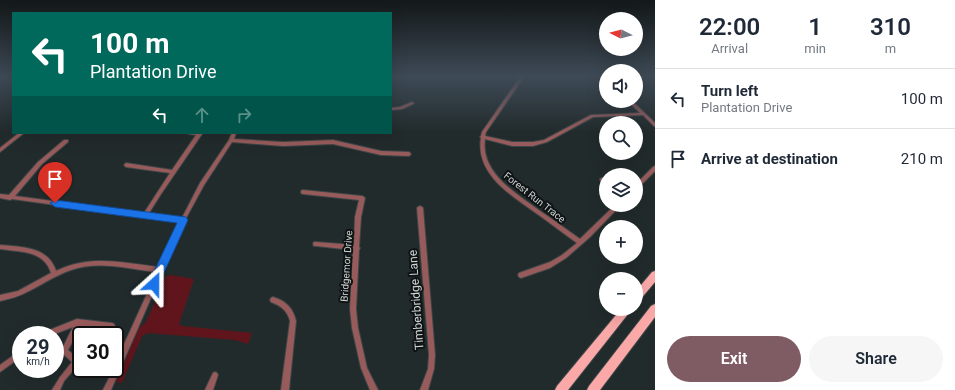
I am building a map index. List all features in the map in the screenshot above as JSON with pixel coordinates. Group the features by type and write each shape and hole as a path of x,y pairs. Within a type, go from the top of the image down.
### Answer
{"highway":[{"path":"643,290 655,275"},
{"path":"593,390 655,309"},
{"path":"561,390 621,316"}],"street":[{"path":"509,95 486,128 482,137 512,144 533,144 545,141 592,116 644,114"},
{"path":"392,109 401,108 412,103"},
{"path":"638,108 655,125"},
{"path":"0,150 21,134"},
{"path":"145,215 200,134"},
{"path":"124,351 183,220 202,184 234,134"},
{"name":"Forest Run Trace","path":"482,137 482,149 486,162 507,192 580,242"},
{"path":"231,140 283,144 332,142 381,153 409,154"},
{"path":"10,198 40,163 66,141"},
{"path":"126,165 173,172"},
{"path":"643,180 655,168"},
{"name":"Bridgemor Drive","path":"303,192 362,198 358,217 353,309 355,328 364,368 374,390"},
{"path":"0,196 183,220"},
{"name":"Timberbridge Lane","path":"420,208 432,355 431,369 424,390"},
{"path":"521,274 541,269 567,254 611,212"},
{"path":"316,244 357,248"},
{"path":"0,247 34,252 43,255 52,267 54,275"},
{"path":"0,298 16,294 72,266 90,263 160,270"},
{"path":"273,300 282,303 292,313 293,320 285,390"},
{"path":"72,358 64,351 79,322"},
{"path":"64,327 79,322 112,326"},
{"path":"0,369 12,360"},
{"path":"56,390 66,373 72,369"},
{"path":"209,390 215,375"},
{"path":"107,390 112,378"}],"shaded area":[{"path":"171,275 194,279 179,324 182,326 252,333 248,344 235,340 148,333 142,336 122,383 116,382 118,378 124,378 124,363 139,328 146,322 166,276"}],"route":[{"path":"55,203 183,220 154,284"}]}
